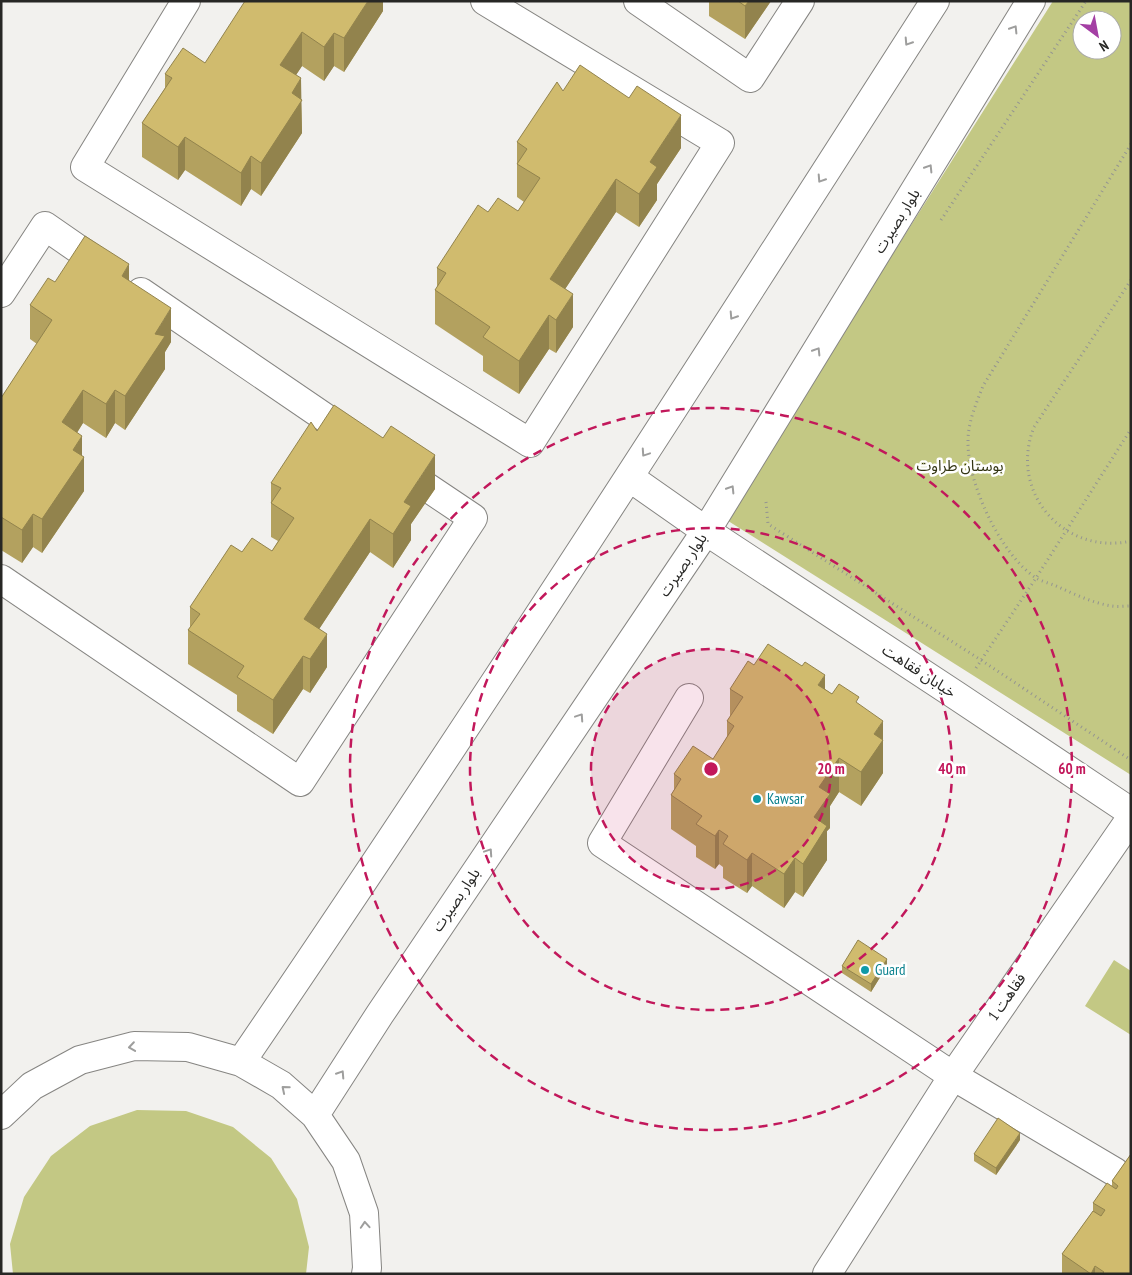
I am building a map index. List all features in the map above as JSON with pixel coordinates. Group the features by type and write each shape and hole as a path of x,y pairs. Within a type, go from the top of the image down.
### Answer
{"street":[{"path":"186,1 85,167 530,443 720,143 485,1"},
{"path":"638,1 750,78 800,1"},
{"path":"241,1062 314,956 677,404 934,1"},
{"name":"بلوار بصیرت","path":"315,1115 401,982 706,531 1031,1"},
{"path":"1,293 45,226 473,518 300,782 1,579"},
{"name":"خیابان فقاهت","path":"629,477 706,531 1131,812"},
{"path":"689,698 602,843 953,1076 1115,1172"},
{"name":"فقاهت 1","path":"827,1274 953,1076 1131,818"},
{"path":"1,1115 32,1086 80,1060 134,1046 188,1047 241,1062 281,1085 315,1115 346,1161 364,1213 368,1268 366,1274"}],"path":[{"path":"939,223 1086,1"},
{"path":"1131,144 983,386 972,414 968,441 971,472 981,501 1011,554 1036,578 1080,596 1112,606 1131,606"},
{"path":"1131,280 1034,428 1029,440 1027,453 1027,470 1031,487 1049,516 1066,529 1088,540 1116,544 1131,541"},
{"path":"958,696 1131,429"},
{"path":"765,495 768,524 981,660 1131,760"}],"green space":[{"name":"بوستان طراوت","path":"1053,1 1131,1 1131,775 725,519"},
{"path":"1114,960 1131,971 1131,1035 1085,1006"},
{"path":"137,1110 186,1111 233,1127 271,1158 297,1199 309,1247 306,1274 13,1274 10,1244 24,1197 51,1156 90,1126"}],"building":[{"path":"245,1 368,1 344,38 334,33 324,47 302,32 280,65 301,78 292,93 302,100 261,163 251,156 241,173 185,137 178,147 142,123 172,78 165,74 183,48 205,63"},
{"path":"738,1 749,1 745,6"},
{"path":"580,65 629,98 637,86 681,115 650,162 657,167 639,194 616,179 550,279 573,294 556,320 549,315 519,361 483,337 490,327 435,290 446,273 437,268 478,205 488,212 498,198 518,211 540,178 517,164 527,149 517,142 557,82 563,91"},
{"path":"85,236 129,264 122,276 171,308 155,334 165,336 125,396 115,390 106,404 83,390 62,422 82,436 73,450 84,457 42,519 33,514 22,530 1,517 1,398 52,320 30,305 48,278 55,282"},
{"path":"334,405 383,438 391,426 435,455 404,502 411,506 393,534 370,519 304,619 327,634 310,659 303,656 273,700 237,677 244,666 188,630 200,614 190,607 231,545 242,552 252,538 272,551 294,518 271,503 281,488 271,483 311,422 317,431"},
{"name":"Kawsar","path":"768,644 802,666 805,662 825,675 818,685 832,694 839,684 859,697 856,702 883,721 874,734 883,740 861,772 839,758 819,787 830,794 814,817 827,826 803,864 795,858 784,874 752,853 747,860 723,844 728,836 719,830 715,836 696,824 702,816 671,795 681,779 674,774 693,746 713,759 734,726 727,721 743,697 730,689 748,661 754,665"},
{"name":"Guard","path":"858,940 887,959 871,984 842,966"},
{"path":"998,1118 1020,1133 996,1168 974,1154"},
{"path":"1131,1154 1131,1274 1102,1274 1104,1272 1095,1266 1091,1274 1062,1254 1093,1211 1101,1216 1105,1210 1093,1203 1107,1183 1116,1189 1118,1186 1112,1181"}],"place":[{"name":"Kawsar","path":"757,799"},
{"name":"Guard","path":"865,970"}]}
